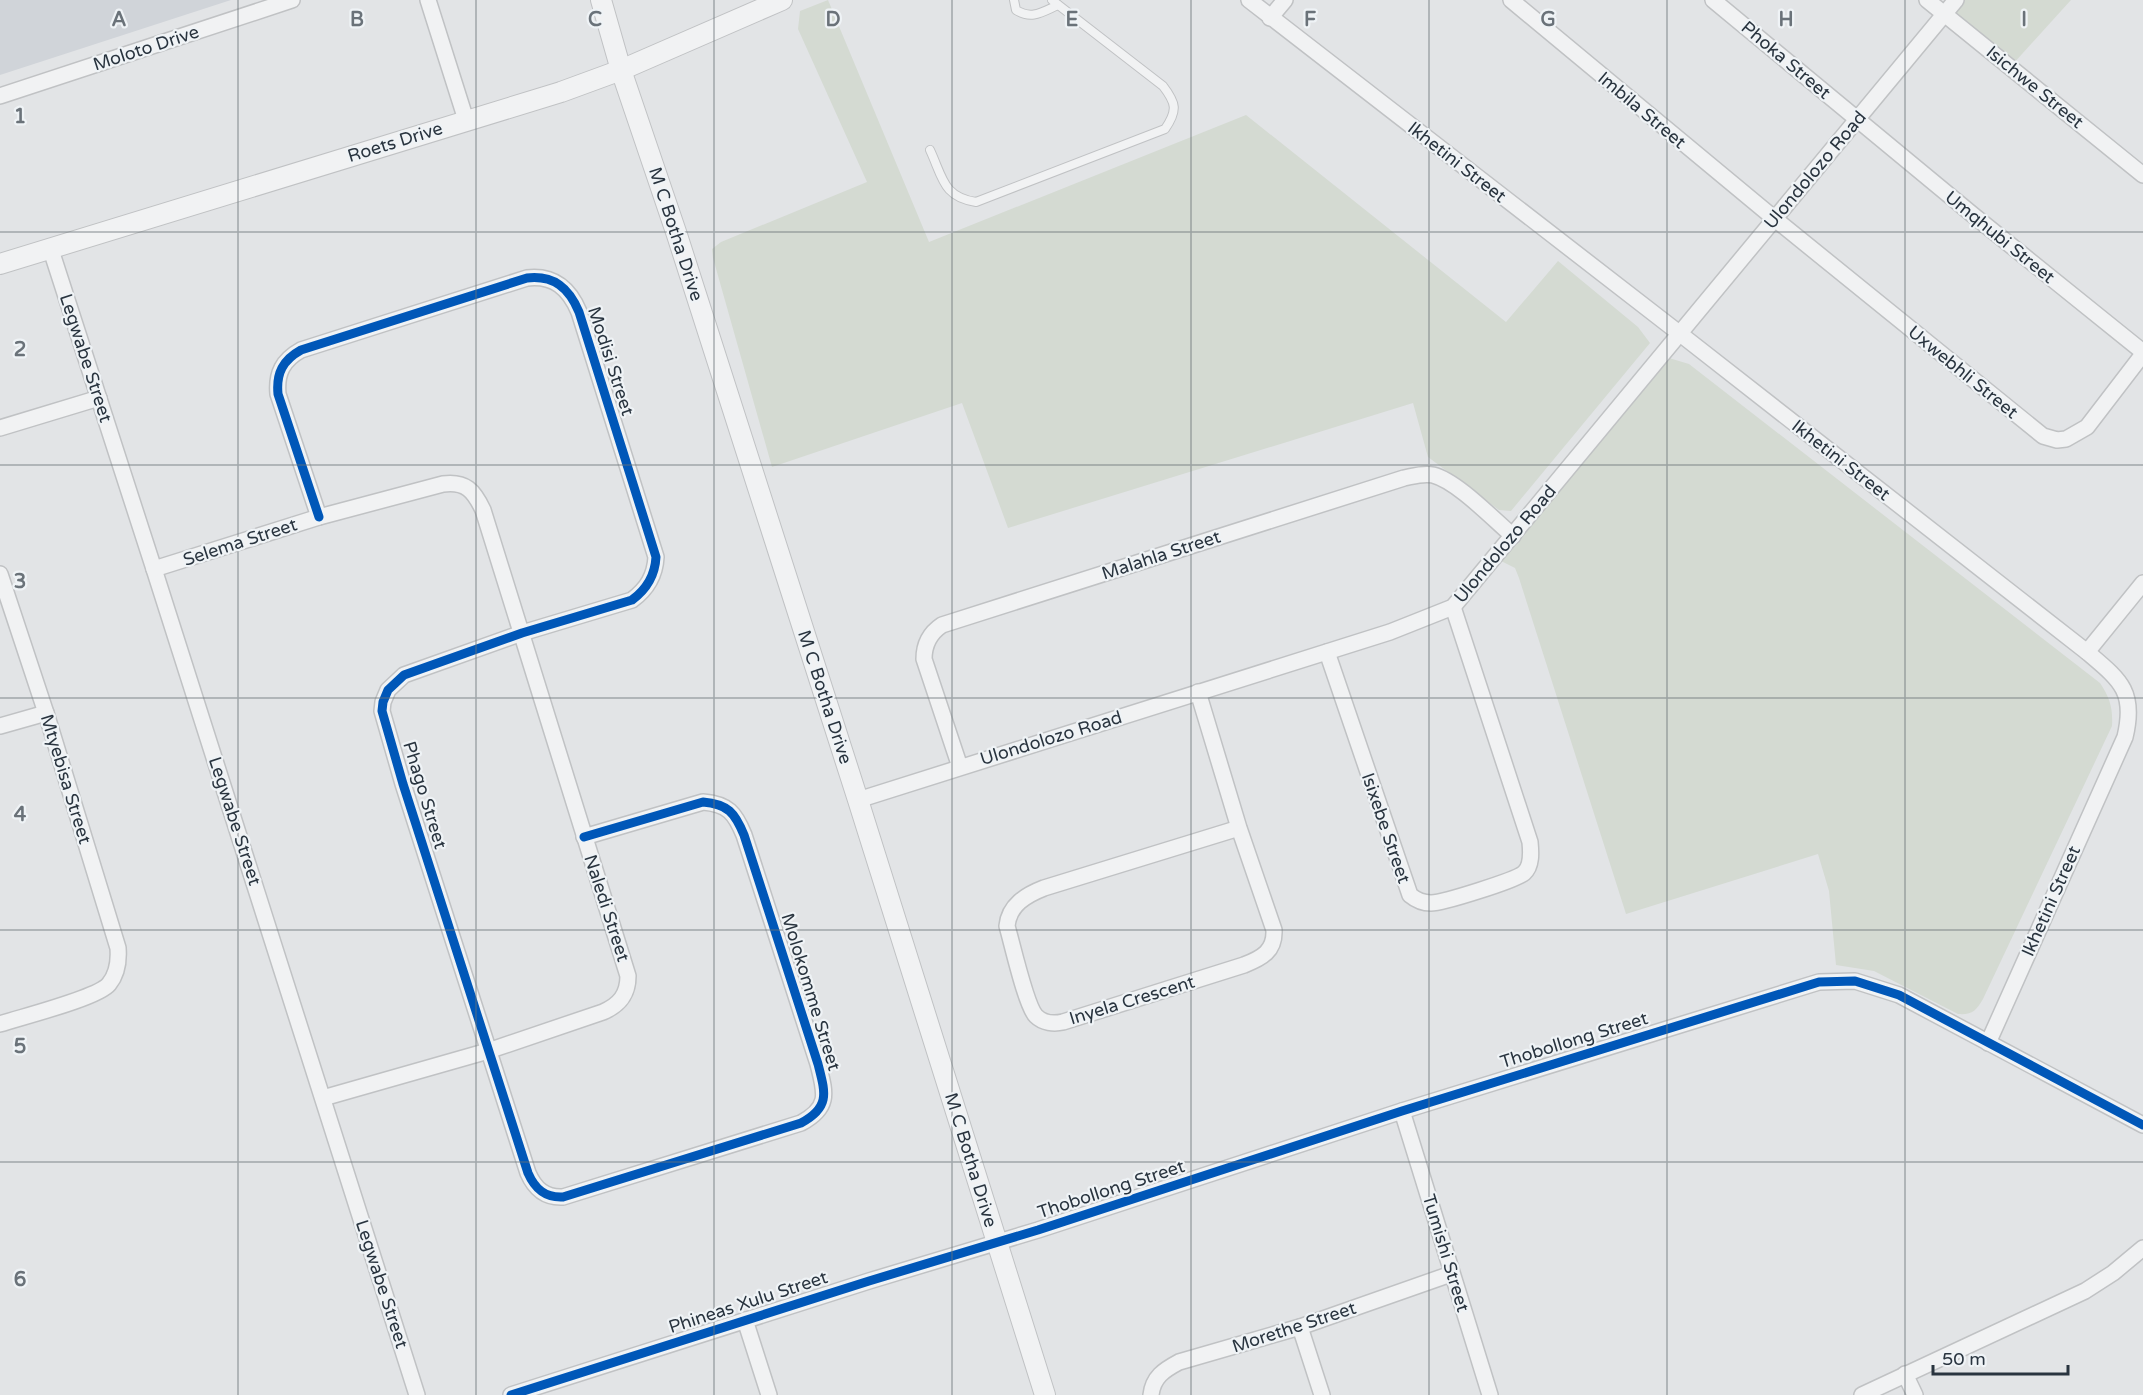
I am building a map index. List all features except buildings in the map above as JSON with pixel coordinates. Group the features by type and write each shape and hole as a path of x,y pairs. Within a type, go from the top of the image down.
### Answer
{"street":[{"path":"428,0 466,120"},
{"name":"M C Botha Drive","path":"600,0 858,800 1046,1395"},
{"name":"Ikhetini Street","path":"1249,0 2087,652 2110,672 2122,687 2130,704 2125,737 1988,1043"},
{"path":"1270,18 1285,0"},
{"name":"Imbila Street","path":"1511,0 1775,219"},
{"name":"Phoka Street","path":"1713,0 1858,120"},
{"name":"Isichwe Street","path":"1927,0 2143,175"},
{"name":"Ulondolozo Road","path":"858,800 1390,632 1453,607 1956,0"},
{"name":"Moloto Drive","path":"0,96 281,1"},
{"name":"Roets Drive","path":"0,264 561,92 621,70 777,1"},
{"name":"Umqhubi Street","path":"1858,120 2143,353"},
{"name":"Uxwebhli Street","path":"1775,219 2036,432 2050,439 2066,439 2087,427 2143,353"},
{"name":"Legwabe Street","path":"50,247 417,1395"},
{"name":"Modisi Street","path":"319,517 278,394 277,381 280,371 292,355 301,350 527,278 544,278 555,281 570,294 579,312 656,557 648,585 643,593 632,600 522,633"},
{"path":"0,428 99,398"},
{"name":"Malahla Street","path":"960,767 924,659 927,641 934,630 942,625 1404,478 1423,474 1434,475 1465,494 1513,536"},
{"name":"Selema Street","path":"154,569 319,517 443,484 455,482 464,485"},
{"name":"Naledi Street","path":"323,1098 488,1051 603,1012 620,1002 627,990 628,976 483,510 472,492 464,485"},
{"name":"Mtyebisa Street","path":"0,574 46,713 118,948 117,966 109,984 104,989 0,1024"},
{"path":"2087,652 2143,583"},
{"name":"Isixebe Street","path":"1327,652 1410,895 1422,902 1438,902 1513,879 1527,869 1530,861 1530,842 1453,607"},
{"name":"Phago Street","path":"488,1051 382,711 387,690 404,675 522,633"},
{"name":"Inyela Crescent","path":"1198,692 1239,828 1274,930 1273,945 1264,957 1244,965 1063,1022 1048,1022 1037,1017 1028,999 1006,926 1008,917 1020,900 1044,888 1239,828"},
{"path":"0,726 46,713"},
{"name":"Molokomme Street","path":"488,1051 531,1180 543,1194 553,1198 563,1197 801,1124 818,1113 822,1106 825,1095 818,1064 744,835 726,807 717,803 703,802 584,837"},
{"name":"Thobollong Street","path":"997,1242 1402,1112 1819,982 1855,981 1875,985 1920,1005 2143,1125"},
{"name":"Tumishi Street","path":"1402,1112 1490,1395"},
{"name":"Phineas Xulu Street","path":"511,1395 997,1242"},
{"path":"1862,1395 2085,1291 2113,1273 2143,1248"},
{"name":"Morethe Street","path":"1151,1395 1154,1383 1159,1376 1165,1369 1179,1362 1300,1327 1451,1274"},
{"path":"745,1320 769,1395"},
{"path":"1300,1327 1322,1395"},
{"path":"1905,1374 1915,1395"}],"lane":[{"path":"930,150 950,193 963,200 976,202 1165,129 1173,117 1174,99 1163,86 1055,2 1034,16 1024,15 1016,10 1014,0"}],"shaded area":[{"path":"0,0 231,0 0,75"},
{"path":"828,0 929,242 1246,115 1506,322 1558,261 1638,327 1650,343 1511,511 1499,510 1428,457 1413,403 1008,528 962,403 772,467 712,249 721,242 867,182 798,29 800,11"},
{"path":"1962,0 2071,0 2013,64 1952,11"},
{"path":"1669,358 1689,364 2100,683 2106,694 2111,708 2112,726 1983,999 1970,1013 1958,1014 1874,971 1836,965 1829,891 1818,854 1626,914 1519,578 1515,568 1499,560"}],"cycle path":[{"path":"319,517 278,394 280,373 290,358 301,350 527,278 553,281 565,290 579,312 656,557 652,576 646,587 632,600 522,633 404,675 388,690 382,711 403,784 528,1173 541,1191 557,1197 801,1123 817,1111 824,1091 818,1064 744,835 734,815 719,805 703,802 584,837"},
{"path":"511,1395 869,1281 1038,1230 1402,1111 1819,982 1855,981 1899,995 2143,1125"}]}
